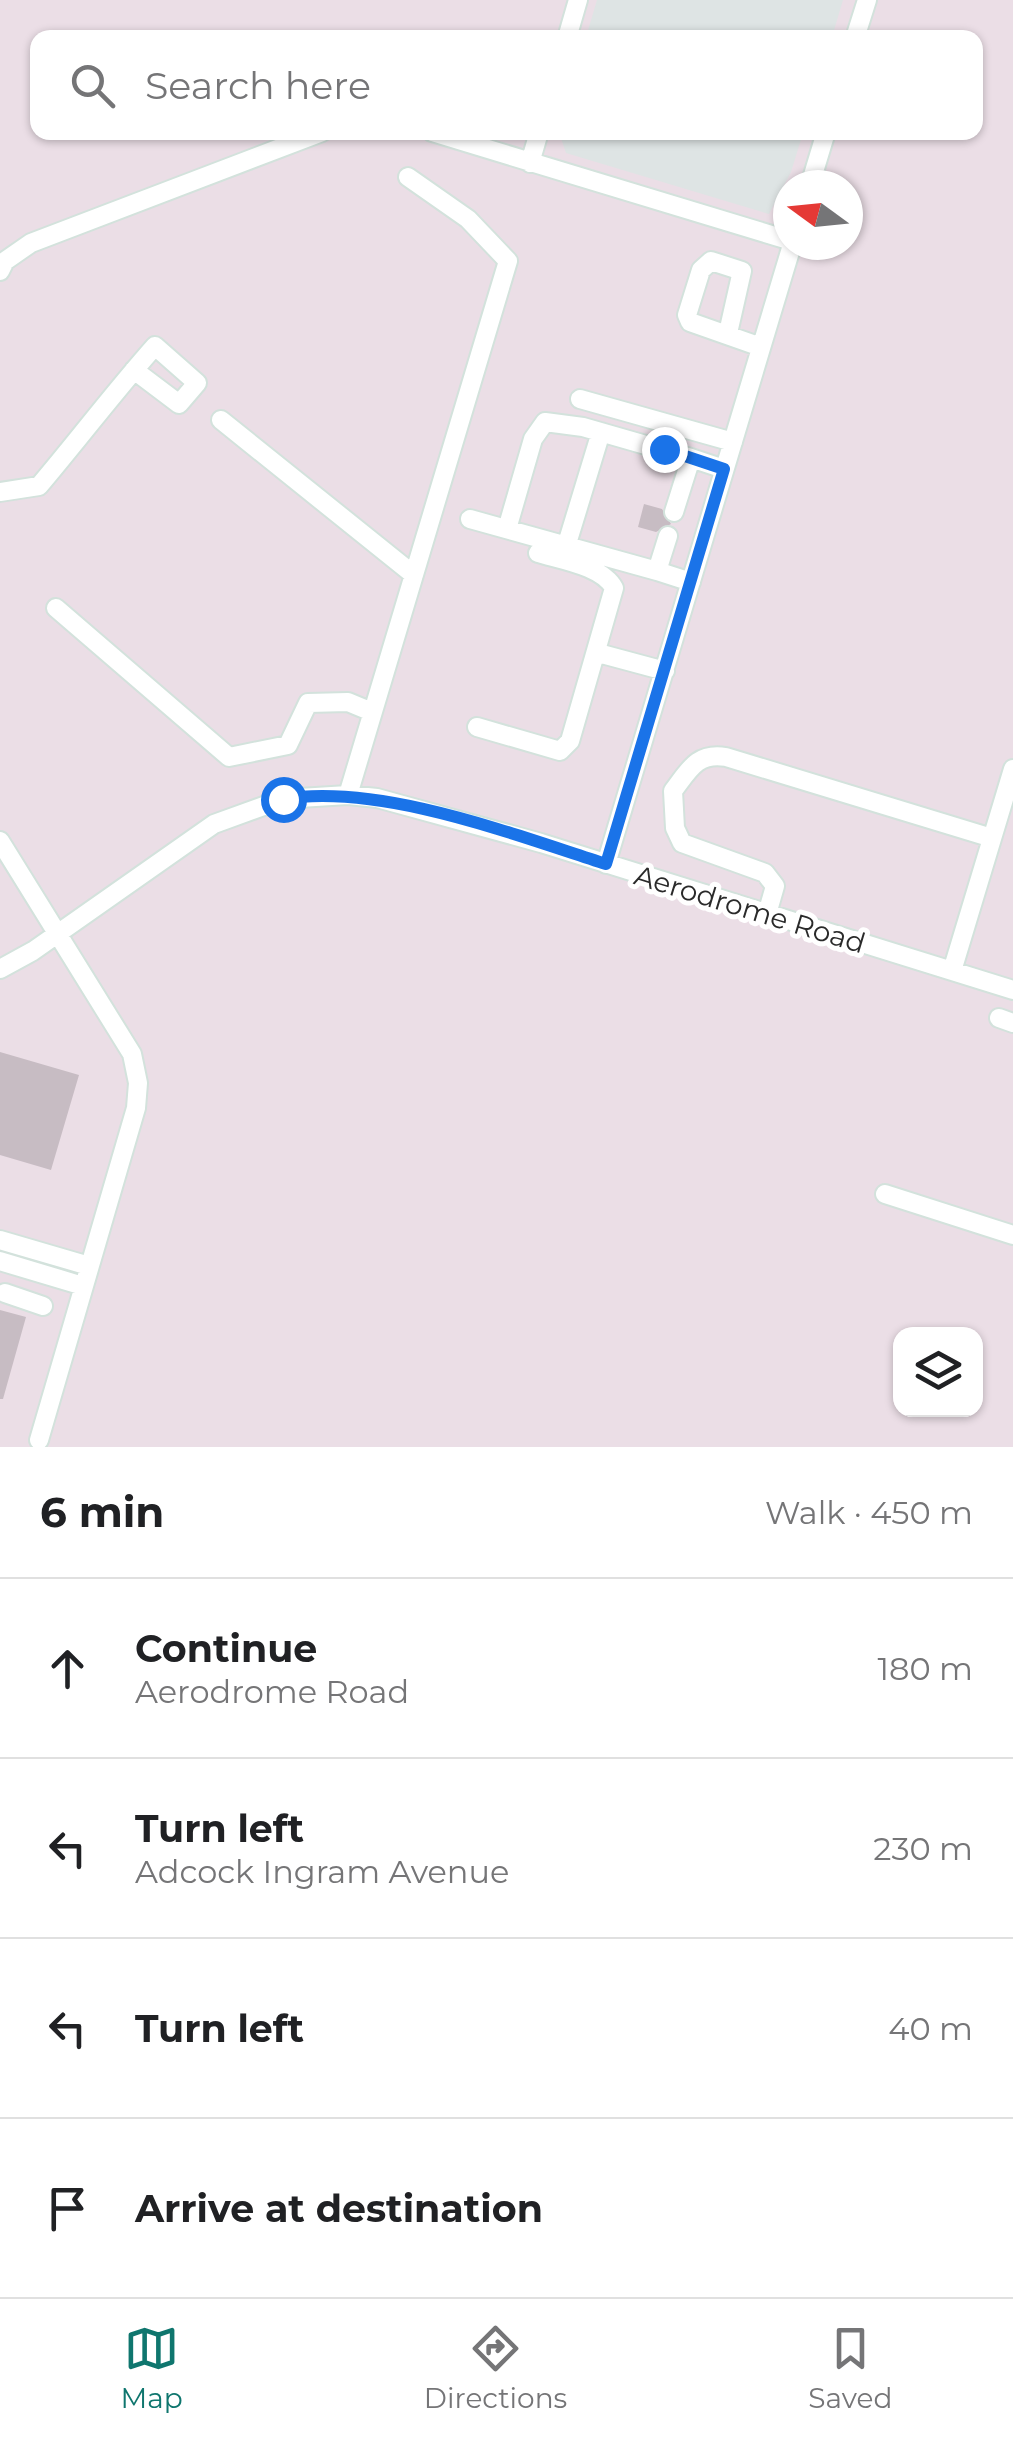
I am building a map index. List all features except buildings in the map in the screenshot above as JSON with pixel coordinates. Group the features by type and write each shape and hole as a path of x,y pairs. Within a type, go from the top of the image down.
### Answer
{"street":[{"path":"569,30 578,0"},
{"path":"857,30 866,0"},
{"path":"2,266 31,243 301,140"},
{"path":"458,140 773,238"},
{"path":"530,162 536,140"},
{"path":"815,170 824,140"},
{"path":"348,795 508,261 468,219 408,177"},
{"path":"606,864 785,260"},
{"path":"728,334 761,346"},
{"path":"0,492 39,486 134,370"},
{"path":"580,400 733,442"},
{"path":"221,420 414,575"},
{"path":"508,530 540,426 552,421 724,469"},
{"path":"566,546 601,432"},
{"path":"674,512 691,458"},
{"path":"470,519 690,582"},
{"path":"657,571 668,536"},
{"path":"478,727 564,751 598,653 613,584 588,569 538,554"},
{"path":"56,608 229,758 288,745 308,703 348,702 372,712"},
{"path":"598,653 665,671"},
{"path":"767,914 775,886 765,873 682,843 675,828 673,791 697,759 710,754 726,756 992,838"},
{"path":"952,971 1013,769"},
{"name":"Aerodrome Road","path":"0,969 58,933 197,834 235,813 295,797 348,795 414,808 606,864 1013,990"},
{"path":"0,841 5,864 58,933 132,1054 138,1083 136,1108 38,1440"},
{"path":"885,1194 1013,1235"},
{"path":"0,1240 89,1266"},
{"path":"43,1306 2,1293 7,1263 83,1286"}],"shaded area":[{"path":"597,0 843,0 834,30 588,30"},
{"path":"562,140 801,140 792,170 773,170 773,206 769,214 566,153"}],"route":[{"path":"283,799 329,794 378,798 606,864 724,469 664,449"}]}
